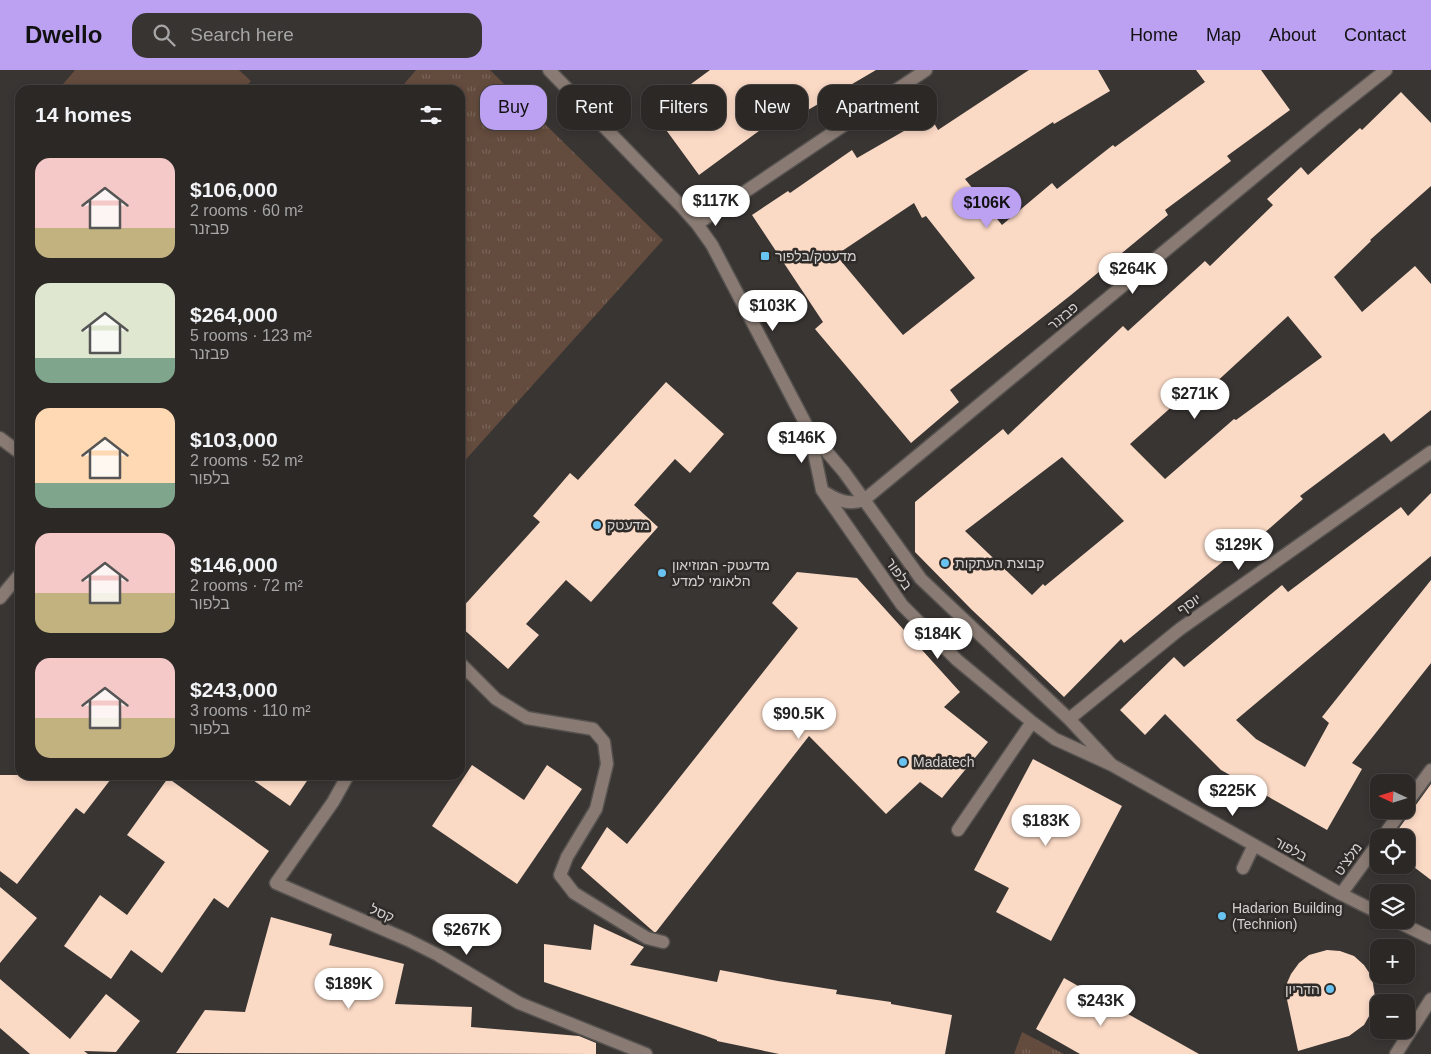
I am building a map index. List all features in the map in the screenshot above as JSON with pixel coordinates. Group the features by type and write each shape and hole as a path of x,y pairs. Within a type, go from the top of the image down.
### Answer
{"street":[{"name":"בלפור","path":"549,70 697,224 712,245 810,432 844,472 921,580 1069,719 1112,764"},
{"path":"697,224 926,70"},
{"name":"פבזנר","path":"864,500 1331,113 1386,70"},
{"name":"בלפור","path":"810,432 822,490 902,605 957,660 1055,739 1112,764 1341,894 1370,908"},
{"path":"0,438 15,449"},
{"name":"יוסף","path":"1069,719 1180,629 1431,452"},
{"path":"822,490 847,503 864,500"},
{"path":"0,598 15,580"},
{"path":"465,668 496,699 527,718 594,730 604,742 607,764 596,809 567,857 560,874 574,894 647,938 663,942"},
{"path":"958,830 1032,722"},
{"path":"1415,792 1431,770"},
{"name":"קסל","path":"345,780 333,802 276,883 408,940 438,955 520,1003 646,1054"},
{"path":"1243,868 1254,845"},
{"name":"מלצ'ט","path":"1341,894 1370,854"},
{"path":"1412,929 1431,938"},
{"path":"1396,1054 1431,999"}],"green space":[{"path":"75,70 239,70 251,81 247,85 62,85"},
{"path":"416,70 490,70 505,85 480,85 480,130 547,130 547,126 663,240 465,460 465,85 403,85"},
{"path":"1022,1032 1064,1054 1014,1054"}],"building":[{"path":"710,70 876,70 850,85 818,85 818,104 808,110 808,85 736,85 736,130 760,130 699,175 666,130 726,130 726,85 690,85"},
{"path":"1029,70 1098,70 1110,91 1054,124 1053,122 965,179 1002,225 1052,183 1057,189 1113,145 1115,147 1205,82 1196,70 1261,70 1290,110 1227,156 1231,161 1165,210 1168,215 1071,295 950,390 959,402 911,443 815,329 823,322 752,215 788,191 790,193 852,150 857,158 906,130 937,130 937,128 938,130","holes":["914,203 922,218 926,216 975,278 903,335 836,255"]},
{"path":"1401,92 1431,123 1431,186 1370,240 1334,277 1362,312 1415,266 1431,284 1431,410 1391,442 1384,433 1300,496 1303,499 1263,534 1260,531 1124,643 1121,639 1064,697 971,609 915,552 915,502 1003,429 1008,435 1123,326 1128,331 1205,261 1210,266 1273,205 1267,199 1301,167 1308,175 1360,128 1362,130","holes":["1288,316 1322,357 1236,420 1234,419 1165,479 1130,444 1204,378 1212,386","1062,457 1124,521 1045,586 1043,584 1032,595 965,531"]},
{"name":"מדעטק","path":"666,382 724,434 690,473 675,459 634,505 658,527 591,602 566,580 526,624 539,635 508,669 465,630 465,604 540,522 533,516 570,473 578,480"},
{"path":"1431,493 1431,556 1236,720 1256,739 1305,767 1329,723 1322,717 1431,580 1431,663 1352,763 1362,769 1327,830 1221,770 1165,714 1145,735 1120,710 1174,657 1184,667 1282,585 1288,592 1401,507 1408,516"},
{"name":"Madatech","path":"797,572 857,578 960,692 944,707 988,742 942,798 920,782 886,814 809,736 656,932 654,932 581,868 607,827 627,844 798,628 772,603"},
{"path":"1033,759 1122,806 1051,941 996,912 1009,888 974,870"},
{"path":"472,765 524,800 547,765 582,789 517,884 432,826 462,780 465,780 465,776"},
{"path":"0,775 15,775 15,780 110,780 84,814 76,808 17,884 0,871"},
{"path":"167,780 171,780 269,851 228,908 214,898 162,973 131,950 111,979 64,946 100,895 127,915 165,862 127,835"},
{"path":"253,780 308,780 290,806"},
{"path":"1431,784 1431,880 1415,868 1415,829 1398,829 1406,819 1415,819 1415,806"},
{"path":"0,887 37,918 0,963"},
{"path":"271,917 332,934 329,945 404,964 395,1004 472,1007 471,1027 579,1036 596,1043 596,1054 176,1053 205,1010 245,1012"},
{"path":"594,924 644,947 630,965 717,982 720,970 837,990 836,994 891,1002 891,1004 952,1015 945,1054 779,1054 717,1041 544,982 544,944 591,950"},
{"name":"הדריון","path":"1327,950 1340,951 1354,956 1370,974 1370,984 1373,984 1375,994 1370,994 1370,1014 1364,1025 1349,1036 1298,1051 1286,995 1287,983 1299,963 1309,955"},
{"path":"1064,978 1199,1054 1080,1054 1036,1029"},
{"path":"0,979 70,1039 106,994 140,1021 116,1052 84,1051 88,1054 30,1054 0,1028"}],"place":[{"name":"מדעטק/בלפור","path":"765,256"},
{"name":"מדעטק","path":"597,525"},
{"name":"קבוצת העתקות","path":"945,563"},
{"name":"מדעטק- המוזיאון הלאומי למדע","path":"662,573"},
{"name":"Madatech","path":"903,762"},
{"name":"Hadarion Building (Technion)","path":"1222,916"},
{"name":"הדריון","path":"1330,989"}]}
